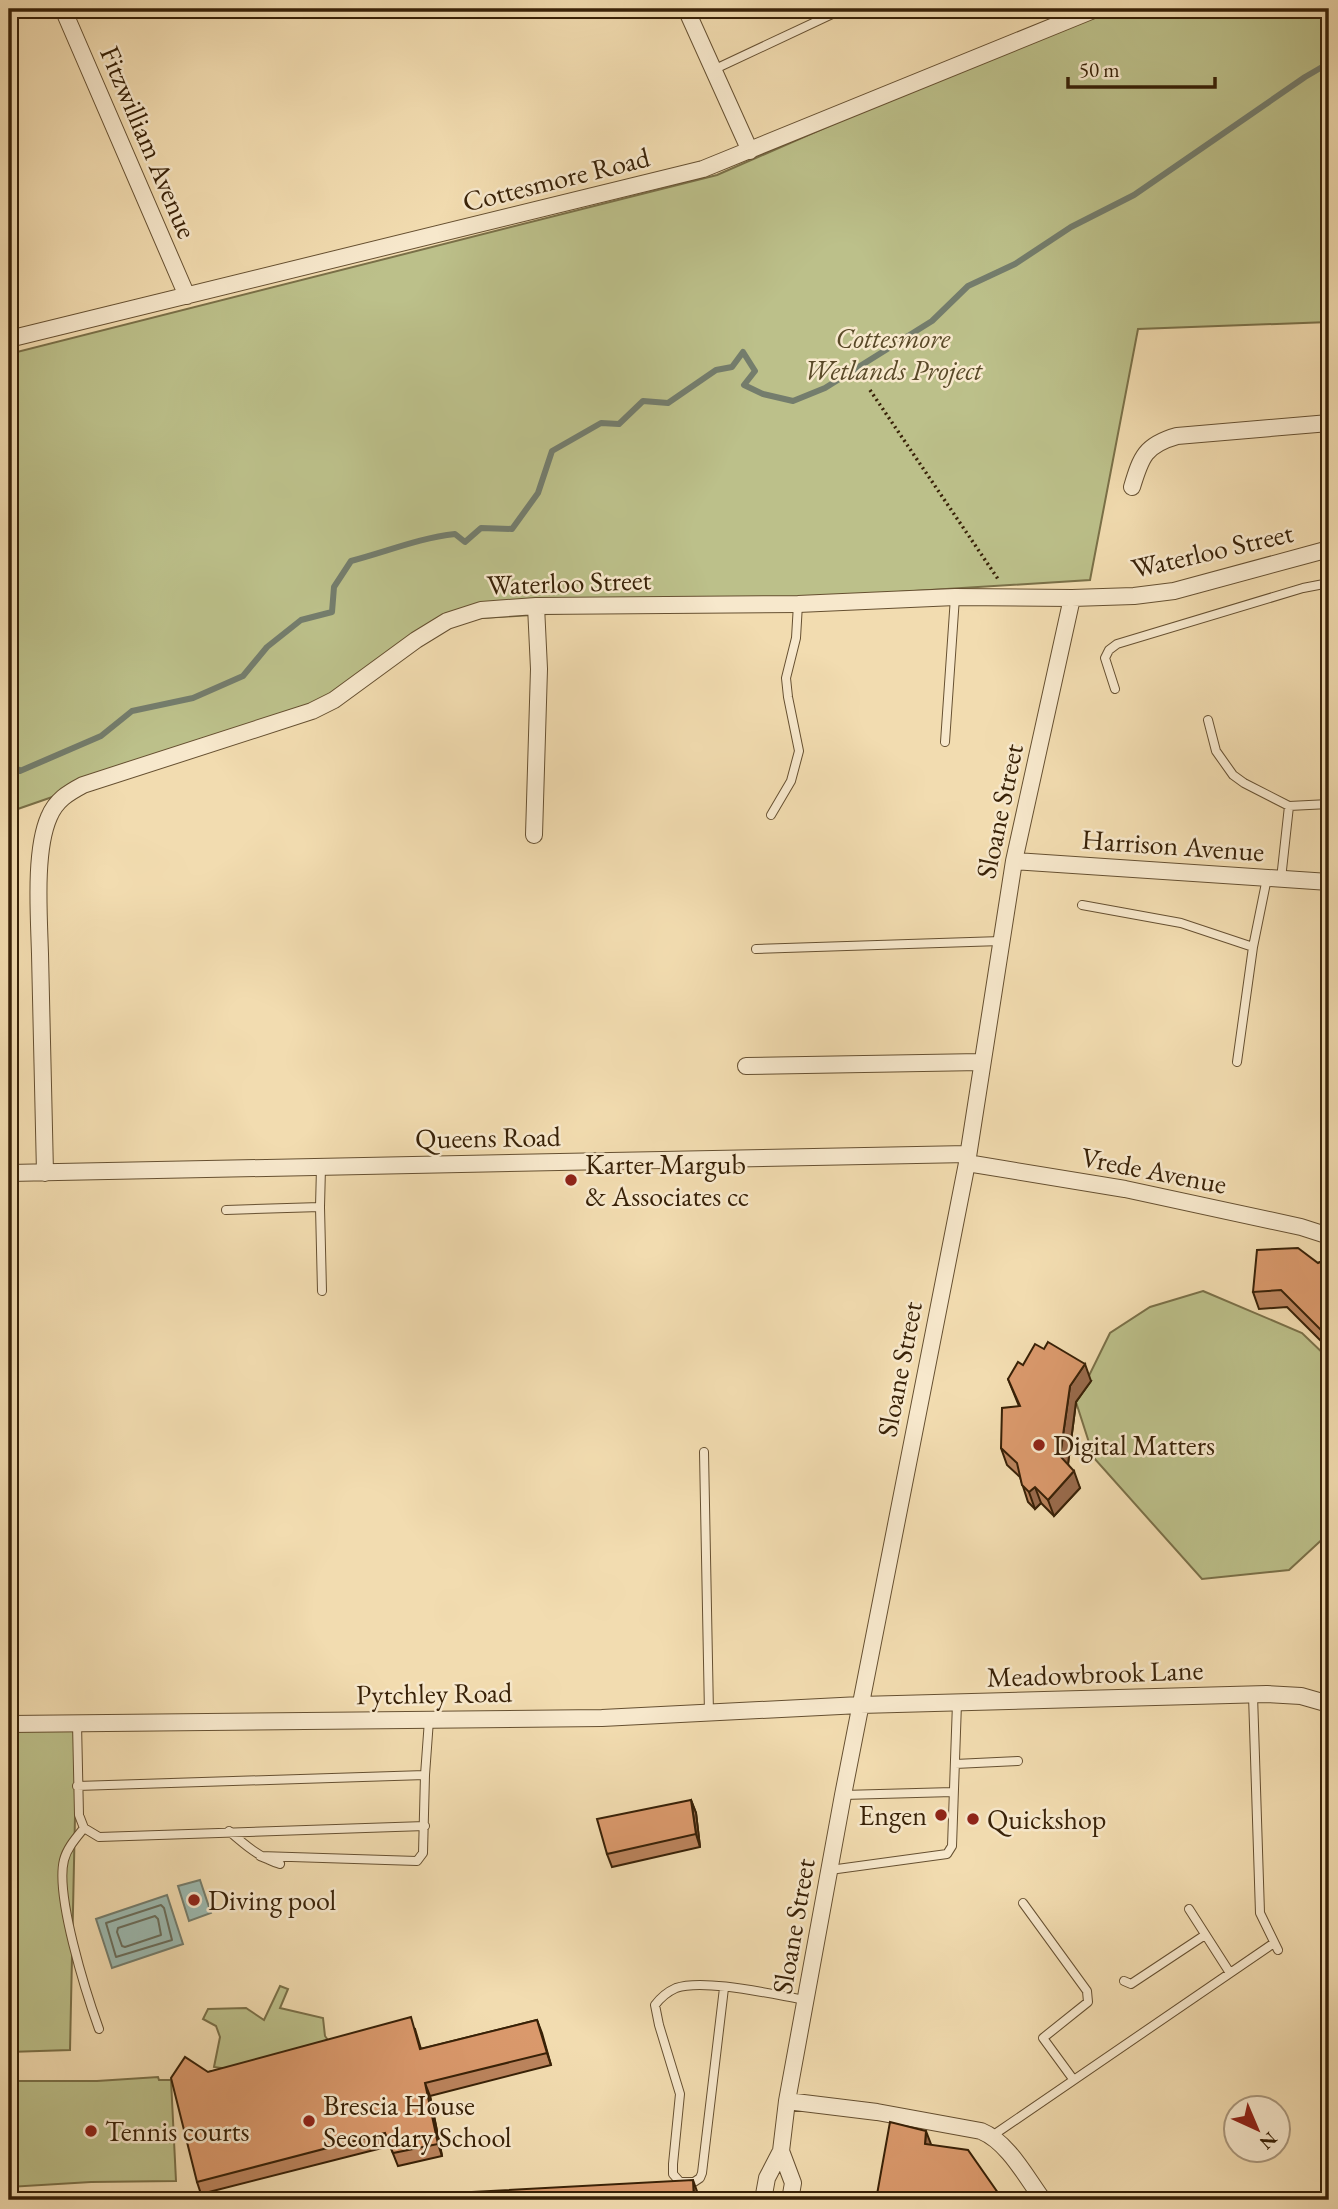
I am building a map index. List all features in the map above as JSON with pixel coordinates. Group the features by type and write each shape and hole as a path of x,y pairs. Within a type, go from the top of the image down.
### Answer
{"street":[{"name":"Fitzwilliam Avenue","path":"63,9 187,296"},
{"path":"686,9 750,151"},
{"name":"Cottesmore Road","path":"9,339 703,169 1097,9"},
{"path":"1132,487 1144,453 1161,441 1177,436 1329,423"},
{"name":"Waterloo Street","path":"45,1172 41,856 48,818 60,798 83,785 312,711 334,700 416,640 447,621 481,610 536,606 798,604 955,597 1134,596 1174,591 1329,549"},
{"name":"Sloane Street","path":"763,2200 767,2178 781,2151 787,2101 843,1795 967,1158 1014,861 1072,598"},
{"path":"534,835 540,669 536,606"},
{"name":"Harrison Avenue","path":"1014,861 1329,882"},
{"path":"746,1066 981,1062"},
{"name":"Queens Road","path":"9,1173 967,1158"},
{"name":"Vrede Avenue","path":"967,1158 1125,1189 1301,1227 1329,1236"},
{"name":"Meadowbrook Lane","path":"860,1705 1253,1695 1301,1696 1329,1704"},
{"name":"Pytchley Road","path":"9,1724 602,1718 860,1705"},
{"path":"787,2101 877,2112 981,2131 992,2136 1042,2200"},
{"name":"Sloane Street","path":"781,2151 793,2183 790,2200"}],"lane":[{"path":"713,70 844,9"},
{"path":"1115,689 1105,658 1109,650 1117,644 1303,588 1329,583"},
{"path":"945,742 955,597"},
{"path":"771,815 791,781 799,751 786,678 796,638 798,604"},
{"path":"1208,720 1216,751 1233,775 1257,791 1289,806 1329,804"},
{"path":"1237,1062 1253,947 1274,878 1289,806"},
{"path":"1082,905 1181,923 1253,947"},
{"path":"756,949 1001,941"},
{"path":"321,1167 322,1291"},
{"path":"226,1210 320,1207"},
{"path":"704,1452 709,1714"},
{"path":"992,2136 1230,1973 1276,1946 1260,1913 1253,1695"},
{"path":"830,1870 947,1854 951,1846 957,1703"},
{"path":"229,1831 260,1856 417,1861 423,1853 429,1720"},
{"path":"77,1723 79,1815 84,1828 99,1837 425,1826"},
{"path":"955,1764 1018,1761"},
{"path":"77,1786 425,1775"},
{"path":"843,1795 953,1792"},
{"path":"84,1828 69,1847 64,1860 63,1885 85,1990 99,2029"},
{"path":"1023,1903 1087,1991 1088,2002 1042,2038 1073,2079"},
{"path":"1189,1909 1230,1973"},
{"path":"1124,1981 1130,1984 1205,1935"},
{"path":"724,1987 702,2173 694,2182 680,2182 673,2174 673,2164 680,2094 655,2005 662,1996 678,1987 703,1984 724,1987 806,2000"}],"path":[{"path":"870,390 1010,597"}],"green space":[{"name":"Cottesmore Wetlands Project","path":"1096,9 1329,9 1329,322 1138,329 1090,580 451,620 332,700 9,812 9,354 717,175"},
{"path":"1203,1291 1302,1333 1329,1359 1329,1529 1328,1534 1289,1570 1202,1579 1094,1458 1076,1402 1110,1333 1150,1307"},
{"path":"77,1723 70,2050 9,2052 9,1726"},
{"path":"280,1986 288,1989 280,2008 323,2018 325,2036 330,2043 235,2070 214,2067 220,2037 216,2026 203,2019 208,2009 246,2008 264,2020"},
{"name":"Tennis courts","path":"158,2077 159,2080 171,2080 176,2181 9,2187 9,2081 97,2081"}],"water":[{"name":"Diving pool","path":"200,1880 211,1913 189,1921 178,1886"},
{"path":"167,1895 183,1944 112,1968 96,1919"}],"building":[{"path":"1298,1248 1318,1263 1329,1258 1329,1341 1281,1290 1253,1292 1257,1250"},
{"name":"Digital Matters","path":"1048,1342 1085,1364 1070,1386 1060,1456 1074,1471 1048,1500 1035,1487 1029,1492 1022,1485 1017,1463 1001,1448 1002,1408 1020,1406 1008,1379 1018,1362 1023,1365 1035,1344 1044,1349"},
{"path":"691,1800 696,1834 607,1854 597,1819"},
{"name":"Brescia House Secondary School","path":"411,2017 420,2049 537,2020 547,2053 425,2083 438,2144 393,2153 385,2133 197,2182 171,2078 185,2057 208,2072"},
{"path":"890,2122 926,2131 925,2144 968,2150 1003,2200 876,2200"},
{"path":"693,2180 694,2200 434,2200 434,2194"}],"waterway":[{"path":"9,763 20,771 101,736 132,711 193,698 243,676 267,647 301,620 332,612 334,587 351,561 442,536 455,534 465,542 481,528 512,529 538,493 552,451 601,423 619,424 643,401 668,403 716,370 732,367 743,352 755,371 744,385 763,394 793,401 825,388 932,321 968,286 1015,264 1071,227 1134,195 1329,63"}],"place":[{"name":"Karter Margub & Associates cc","path":"571,1180"},
{"name":"Digital Matters","path":"1039,1445"},
{"name":"Engen","path":"941,1815"},
{"name":"Quickshop","path":"973,1819"},
{"name":"Diving pool","path":"194,1900"},
{"name":"Brescia House Secondary School","path":"309,2121"},
{"name":"Tennis courts","path":"91,2131"}]}
